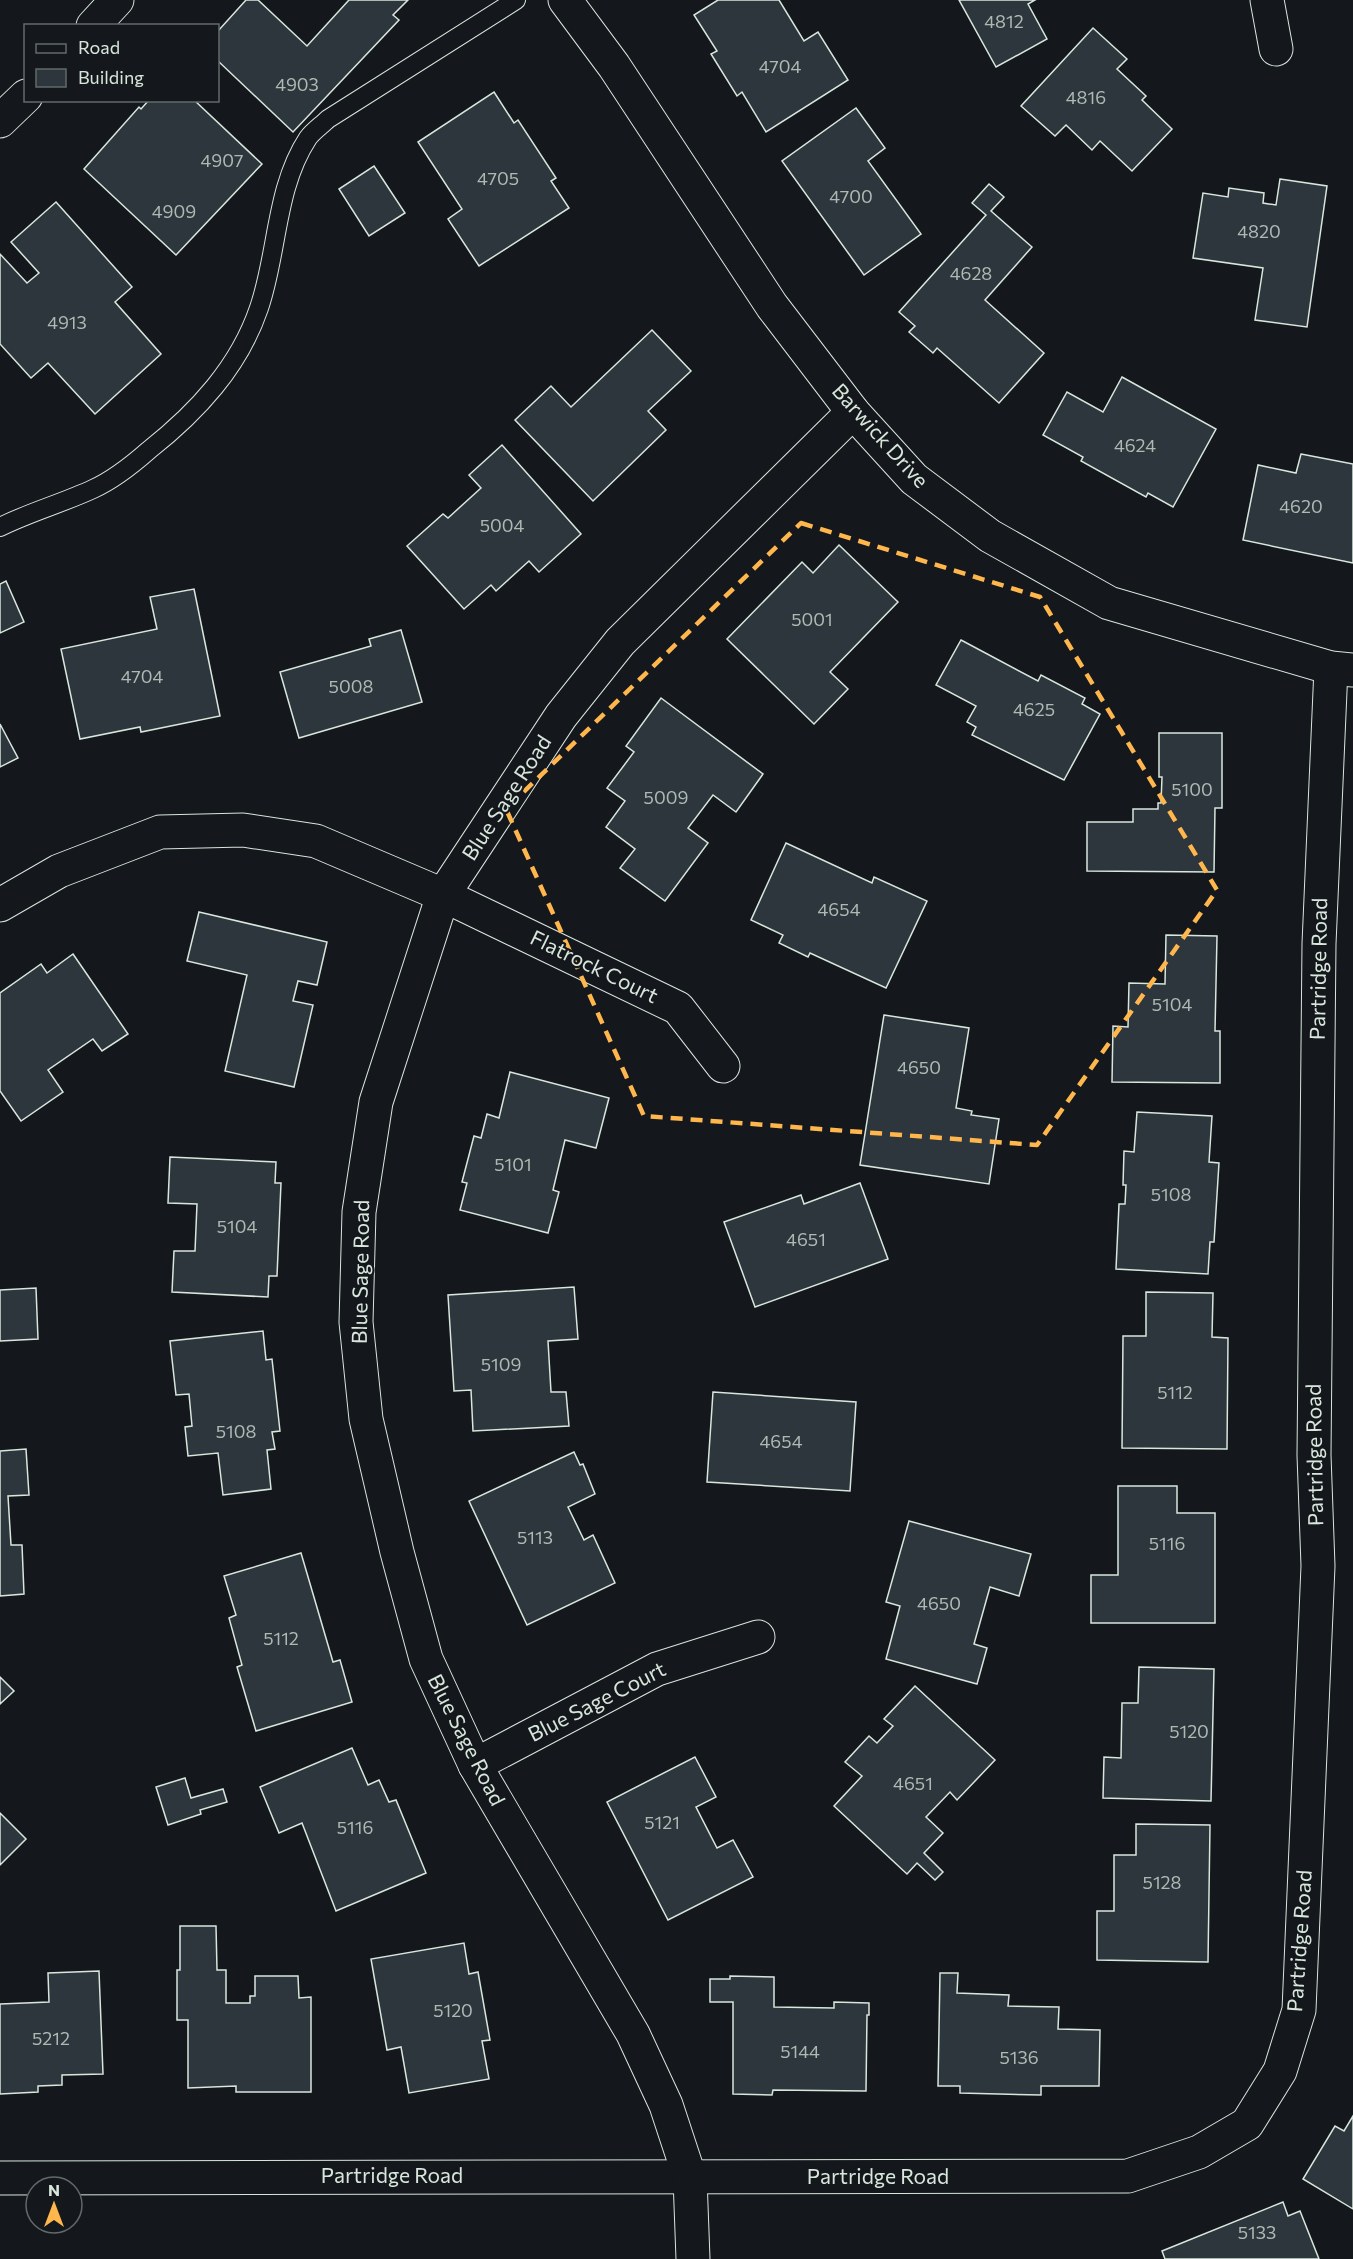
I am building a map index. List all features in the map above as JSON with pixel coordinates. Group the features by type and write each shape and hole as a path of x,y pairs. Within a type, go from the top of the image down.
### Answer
{"street":[{"path":"95,24 117,0"},
{"name":"Barwick Drive","path":"565,0 614,66 772,306 853,412 914,479 990,537 1109,603 1342,669"},
{"path":"1267,0 1276,49"},
{"path":"0,121 24,98"},
{"name":"Blue Sage Road","path":"693,2259 690,2178 666,2105 633,2034 475,1765 426,1659 397,1552 366,1419 356,1322 359,1212 376,1102 443,895 561,716 620,642 853,412"},
{"name":"Partridge Road","path":"0,2178 1128,2176 1199,2152 1247,2124 1280,2071 1299,2010 1317,1566 1314,1443 1319,944 1342,669"},
{"name":"Flatrock Court","path":"0,905 59,871 160,832 243,830 316,841 443,895 678,1008 723,1066"},
{"name":"Blue Sage Court","path":"475,1765 657,1669 758,1637"}],"lane":[{"path":"0,527 95,488 132,465 176,429 213,391 241,349 259,308 285,196 295,165 309,136 328,119 516,0"}],"highlighted area":[{"path":"801,523 1040,597 1217,890 1037,1145 644,1116 506,809"}],"building":[{"path":"246,0 258,0 307,46 349,0 408,0 393,15 399,20 293,132 219,62 219,30"},
{"path":"718,0 779,0 804,41 818,32 848,80 766,132 742,92 737,96 711,54 717,51 694,15"},
{"path":"959,0 1035,0 1028,4 1047,39 996,67"},
{"path":"1093,28 1127,59 1117,69 1146,96 1142,100 1172,129 1132,171 1100,141 1092,150 1066,125 1055,136 1021,106"},
{"path":"494,92 514,123 518,120 556,178 551,181 569,208 479,266 448,219 462,209 418,142"},
{"path":"147,102 196,102 262,164 176,255 84,169 139,107 141,109"},
{"path":"856,108 885,148 868,161 921,234 864,275 782,161"},
{"path":"374,166 405,213 369,236 339,189"},
{"path":"1280,179 1327,186 1307,327 1255,320 1263,268 1193,258 1203,193 1228,197 1229,188 1264,193 1263,203 1276,205"},
{"path":"989,184 1004,197 991,211 1032,247 985,300 1044,353 999,403 937,348 933,353 909,332 915,326 899,312 986,215 972,203"},
{"path":"56,202 132,287 115,302 161,354 95,414 48,363 31,378 0,344 0,254 27,283 39,273 11,242"},
{"path":"652,330 691,371 648,411 666,430 593,501 515,420 551,386 571,407"},
{"path":"1122,377 1216,429 1173,507 1148,493 1146,497 1081,461 1083,457 1043,435 1067,392 1103,412"},
{"path":"502,445 581,534 539,572 529,561 496,591 491,585 464,609 407,546 443,514 448,518 481,488 469,475"},
{"path":"1301,454 1353,464 1353,563 1243,540 1258,465 1296,473"},
{"path":"839,545 898,602 830,672 848,689 814,724 727,639 802,562 813,573"},
{"path":"6,581 24,622 0,633 0,584"},
{"path":"194,589 220,716 141,732 140,727 80,739 61,649 157,629 150,597"},
{"path":"401,630 422,702 299,738 280,672 371,646 369,639"},
{"path":"961,640 1038,681 1041,675 1085,698 1082,704 1100,714 1064,780 972,735 976,727 967,722 976,706 936,685"},
{"path":"661,698 763,774 736,812 713,795 688,828 708,843 665,901 620,868 635,849 606,827 625,801 607,788 634,752 626,746"},
{"path":"0,724 18,758 0,767"},
{"path":"1159,733 1222,733 1222,808 1215,808 1214,872 1087,871 1087,822 1133,822 1133,809 1158,809 1158,803 1161,803 1162,777 1159,777"},
{"path":"786,843 872,883 874,877 927,901 886,988 810,953 808,957 779,943 783,935 751,920"},
{"path":"199,912 327,942 317,985 298,981 293,1001 313,1005 294,1087 225,1071 247,975 187,961"},
{"path":"1166,935 1217,936 1215,1031 1220,1031 1220,1083 1112,1082 1113,1026 1128,1027 1129,983 1165,984"},
{"path":"73,954 128,1034 102,1051 93,1039 48,1070 63,1092 21,1121 0,1091 0,993 41,964 47,973"},
{"path":"884,1015 969,1028 956,1108 972,1111 971,1115 999,1119 989,1184 860,1165"},
{"path":"510,1072 609,1098 596,1148 565,1140 553,1190 559,1192 548,1233 460,1210 467,1183 462,1182 474,1136 481,1138 487,1114 499,1118"},
{"path":"1137,1112 1212,1116 1209,1162 1219,1163 1214,1242 1210,1242 1208,1274 1116,1269 1119,1204 1125,1204 1124,1151 1134,1152"},
{"path":"170,1157 276,1162 275,1183 281,1183 277,1276 269,1276 268,1297 172,1292 174,1251 195,1251 197,1204 168,1203"},
{"path":"860,1183 888,1259 755,1307 724,1222 801,1195 804,1204"},
{"path":"574,1287 578,1339 548,1341 551,1392 566,1392 569,1426 473,1431 471,1390 454,1391 448,1295"},
{"path":"36,1288 38,1339 0,1341 0,1290"},
{"path":"1146,1292 1213,1293 1212,1337 1228,1338 1227,1449 1122,1448 1123,1336 1146,1336"},
{"path":"263,1331 266,1360 272,1359 280,1431 272,1432 275,1449 267,1450 271,1489 223,1495 218,1453 188,1456 185,1427 192,1426 189,1394 176,1395 170,1341"},
{"path":"713,1392 856,1402 850,1491 707,1482"},
{"path":"26,1449 29,1495 8,1496 11,1545 22,1545 24,1594 0,1596 0,1451"},
{"path":"574,1452 580,1465 583,1464 595,1494 568,1507 584,1540 593,1535 615,1583 527,1625 469,1501"},
{"path":"1118,1486 1177,1486 1177,1513 1215,1513 1215,1623 1091,1623 1091,1575 1118,1575"},
{"path":"909,1521 1031,1554 1019,1596 990,1587 974,1644 987,1648 977,1684 886,1659 900,1606 886,1602"},
{"path":"301,1553 333,1662 340,1660 352,1702 256,1731 237,1667 242,1665 229,1618 236,1615 224,1576"},
{"path":"1139,1667 1214,1669 1211,1801 1103,1798 1104,1757 1121,1758 1122,1703 1138,1703"},
{"path":"0,1677 14,1691 0,1704"},
{"path":"915,1686 995,1760 957,1800 950,1792 926,1817 943,1833 924,1853 943,1872 935,1880 917,1863 907,1874 834,1806 862,1776 845,1762 869,1736 877,1743 893,1726 884,1719"},
{"path":"352,1748 368,1785 379,1780 389,1802 396,1800 426,1873 336,1911 302,1823 279,1833 260,1787"},
{"path":"695,1757 716,1797 696,1807 717,1848 733,1840 753,1877 668,1920 607,1802"},
{"path":"185,1778 191,1798 223,1789 227,1802 200,1810 201,1814 168,1825 156,1787"},
{"path":"0,1813 26,1839 0,1865"},
{"path":"1136,1824 1210,1825 1208,1962 1097,1960 1097,1911 1114,1911 1114,1855 1136,1855"},
{"path":"180,1926 216,1926 217,1970 226,1970 226,2003 250,2003 250,1996 255,1996 255,1976 298,1976 299,1998 311,1997 311,2092 236,2092 236,2086 188,2088 188,2020 177,2020"},
{"path":"464,1943 469,1974 478,1972 490,2040 482,2041 489,2079 409,2093 401,2047 387,2050 371,1959"},
{"path":"99,1971 103,2074 62,2075 62,2085 38,2086 38,2092 0,2094 0,2004 49,2002 48,1973"},
{"path":"940,1973 958,1973 957,1993 1009,1995 1008,2006 1059,2007 1058,2029 1100,2030 1099,2086 1041,2086 1041,2095 960,2093 960,2086 938,2086"},
{"path":"730,1976 774,1977 774,2007 834,2008 834,2002 869,2003 866,2091 773,2090 772,2095 733,2094 733,2002 710,2002 710,1979 730,1979"},
{"path":"1353,2116 1353,2209 1303,2179 1335,2126 1344,2131"},
{"path":"1283,2202 1288,2216 1300,2211 1319,2259 1165,2259 1162,2251"}]}
